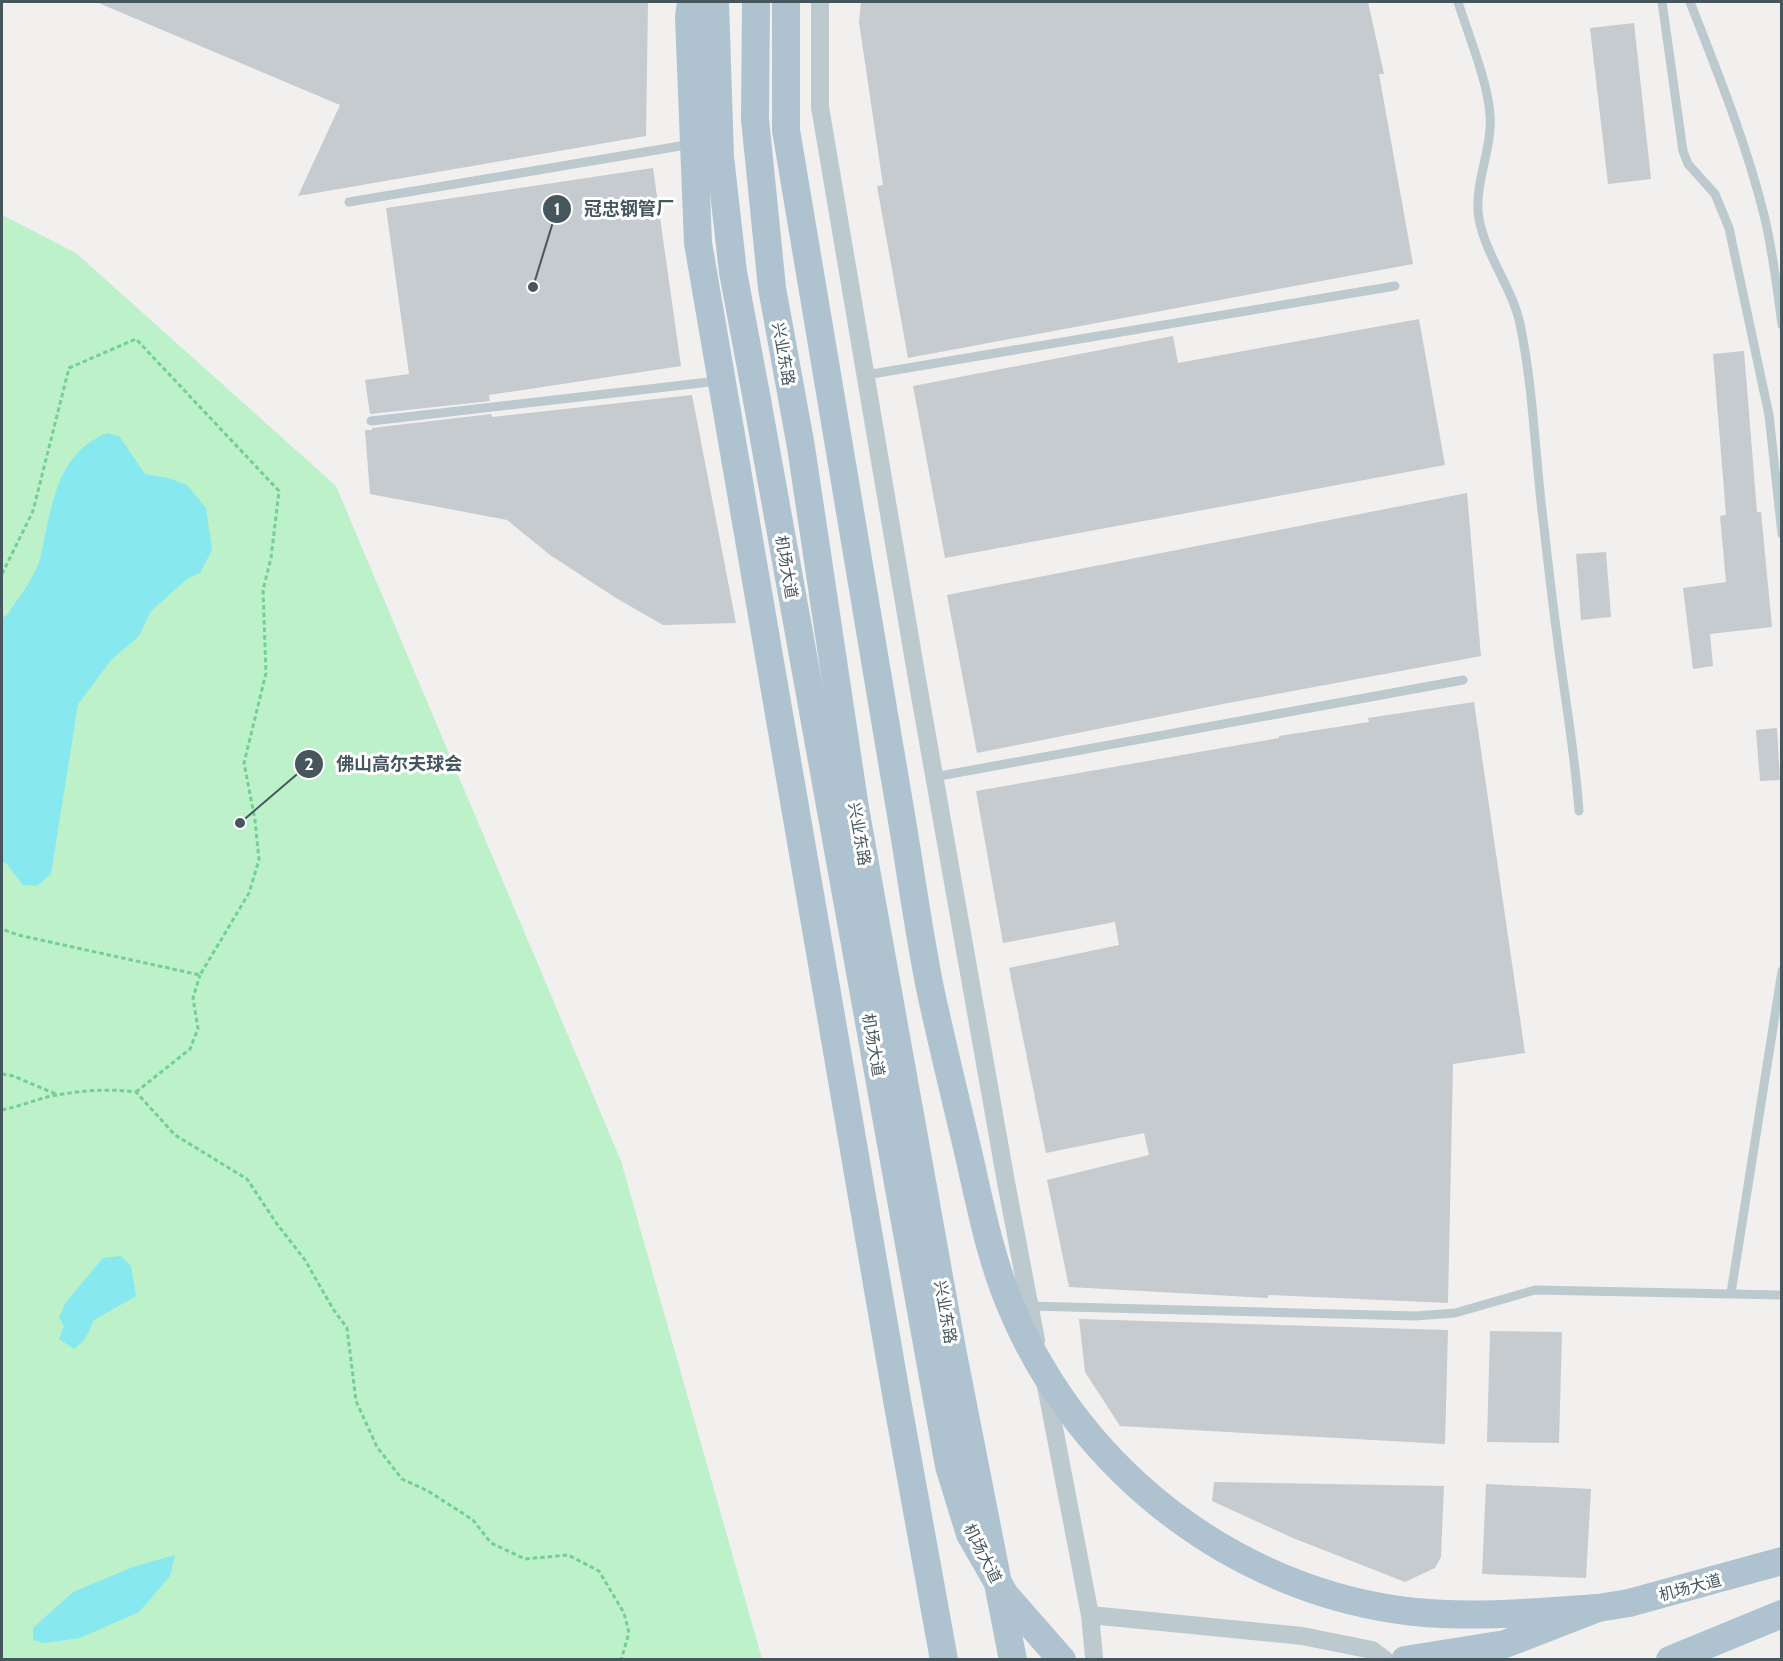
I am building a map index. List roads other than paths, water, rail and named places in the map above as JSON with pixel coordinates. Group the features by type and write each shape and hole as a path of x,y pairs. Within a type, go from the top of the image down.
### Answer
{"main road":[{"path":"691,2 689,17 698,243 897,1400 944,1659"},
{"name":"机场大道","path":"715,2 720,157 733,272 949,1466 970,1534 1005,1595 1062,1659"},
{"name":"兴业东路","path":"756,2 755,119 772,288 801,447 855,808 952,1349 1012,1659"},
{"path":"786,2 786,130 931,990 993,1255 1012,1310 1053,1388 1080,1426 1112,1463 1150,1497 1193,1530 1226,1551 1310,1588 1365,1604 1458,1615 1598,1608"},
{"name":"机场大道","path":"1598,1608 1629,1603 1782,1561"},
{"path":"1406,1659 1505,1644 1598,1608"},
{"path":"1670,1659 1782,1614"}],"street":[{"path":"820,2 820,107 934,777 1006,1182 1090,1614 1094,1657"},
{"path":"1090,1614 1302,1636 1372,1650 1385,1659"}],"lane":[{"path":"1458,2 1481,74 1490,114 1490,133 1480,189 1479,217 1487,246 1520,322 1557,637 1576,765 1579,811"},
{"path":"1662,2 1683,151 1688,164 1715,194 1722,209 1753,335 1769,415 1782,534"},
{"path":"1690,2 1723,86 1764,214 1771,244 1782,325"},
{"path":"349,202 694,143"},
{"path":"866,375 1395,286"},
{"path":"371,421 722,380"},
{"path":"934,777 1463,680"},
{"path":"1731,1293 1782,972"},
{"path":"1030,1306 1415,1316 1455,1313 1535,1290 1779,1295"}],"water":[{"path":"107,433 119,436 145,474 168,478 187,485 206,508 212,550 200,573 187,579 151,611 139,636 112,659 78,704 51,874 37,886 23,885 6,863 2,863 2,618 7,615 31,580 38,564 51,507 69,464 91,441"},
{"path":"121,1256 131,1266 136,1296 94,1320 85,1339 74,1349 59,1339 64,1326 59,1317 66,1302 103,1258"},
{"path":"175,1555 170,1576 139,1612 80,1638 44,1643 33,1640 33,1628 73,1592 133,1567"}],"place":[{"name":"冠忠钢管厂","path":"533,287"},
{"name":"佛山高尔夫球会","path":"240,823"}]}
